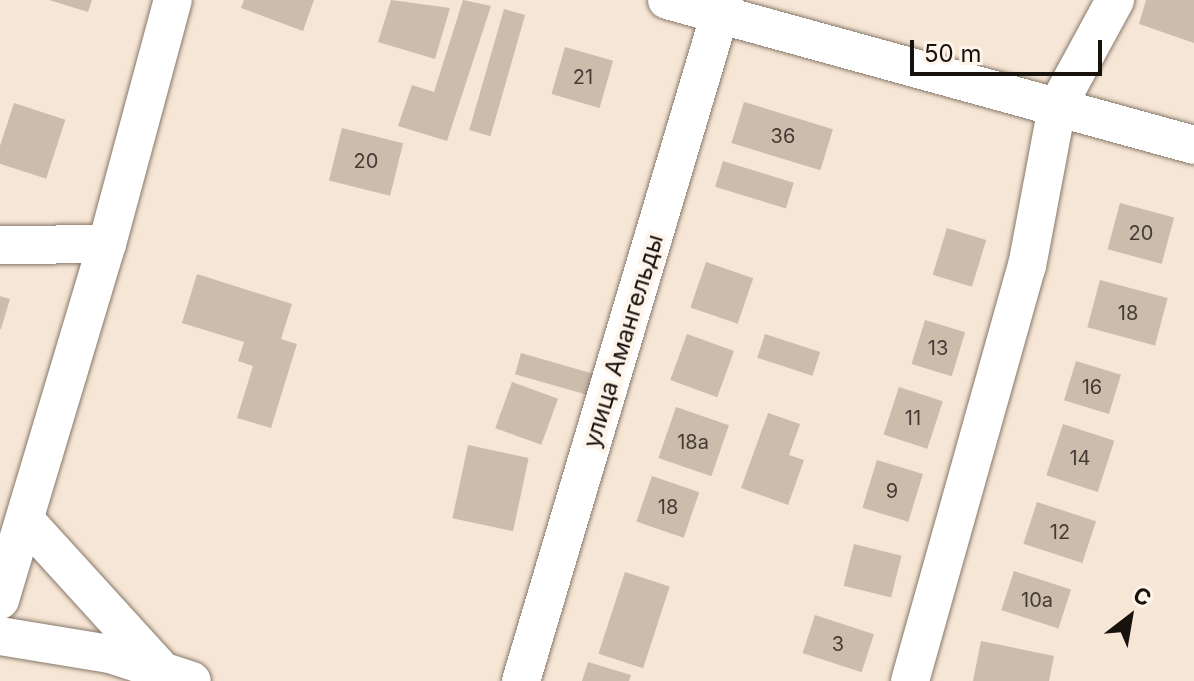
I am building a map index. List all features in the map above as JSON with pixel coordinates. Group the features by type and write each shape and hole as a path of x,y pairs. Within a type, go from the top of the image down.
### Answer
{"street":[{"path":"0,600 107,244 173,0"},
{"path":"667,0 722,8 1194,145"},
{"path":"910,681 1027,266 1057,107 1115,0"},
{"name":"улица Амангельды","path":"521,681 722,8"},
{"path":"0,245 107,244"},
{"path":"26,521 157,665"},
{"path":"0,636 157,665 192,681"}],"building":[{"path":"49,0 92,0 88,12"},
{"path":"244,0 314,0 303,31 241,8"},
{"path":"391,0 450,8 435,59 378,42"},
{"path":"463,0 491,6 447,141 398,126 412,85 434,92"},
{"path":"1146,0 1194,0 1194,43 1139,24"},
{"path":"504,9 525,15 490,136 469,130"},
{"path":"565,47 613,61 600,108 551,94"},
{"path":"744,102 833,129 820,170 731,143"},
{"path":"14,103 65,120 46,179 0,164 0,146"},
{"path":"342,128 403,143 390,196 329,180"},
{"path":"723,161 794,183 786,208 715,187"},
{"path":"1120,203 1174,217 1162,264 1108,249"},
{"path":"947,228 986,240 972,287 933,275"},
{"path":"706,262 753,278 738,324 690,307"},
{"path":"197,274 292,304 281,339 297,344 271,428 237,418 253,366 238,361 244,342 182,323"},
{"path":"1100,280 1168,298 1155,345 1087,327"},
{"path":"0,296 10,299 1,329 0,329"},
{"path":"925,320 965,332 952,376 912,364"},
{"path":"687,334 734,351 717,397 670,380"},
{"path":"765,334 820,352 812,376 757,358"},
{"path":"521,353 593,374 587,395 515,374"},
{"path":"1076,361 1121,375 1109,414 1064,400"},
{"path":"512,382 558,399 541,445 495,428"},
{"path":"899,387 943,401 927,449 884,435"},
{"path":"676,407 729,425 711,476 658,458"},
{"path":"768,413 800,424 789,455 804,460 788,505 741,488"},
{"path":"1063,424 1114,441 1098,492 1046,475"},
{"path":"468,445 529,458 513,531 452,518"},
{"path":"877,460 923,474 908,522 862,508"},
{"path":"652,476 699,492 684,538 636,521"},
{"path":"1037,502 1096,521 1082,563 1023,544"},
{"path":"854,544 902,556 891,598 844,586"},
{"path":"1014,571 1071,590 1058,629 1001,610"},
{"path":"625,572 670,587 643,668 598,654"},
{"path":"815,615 874,634 862,672 803,653"},
{"path":"981,641 1054,656 1049,681 973,681"},
{"path":"588,662 631,675 629,681 582,681"}]}
